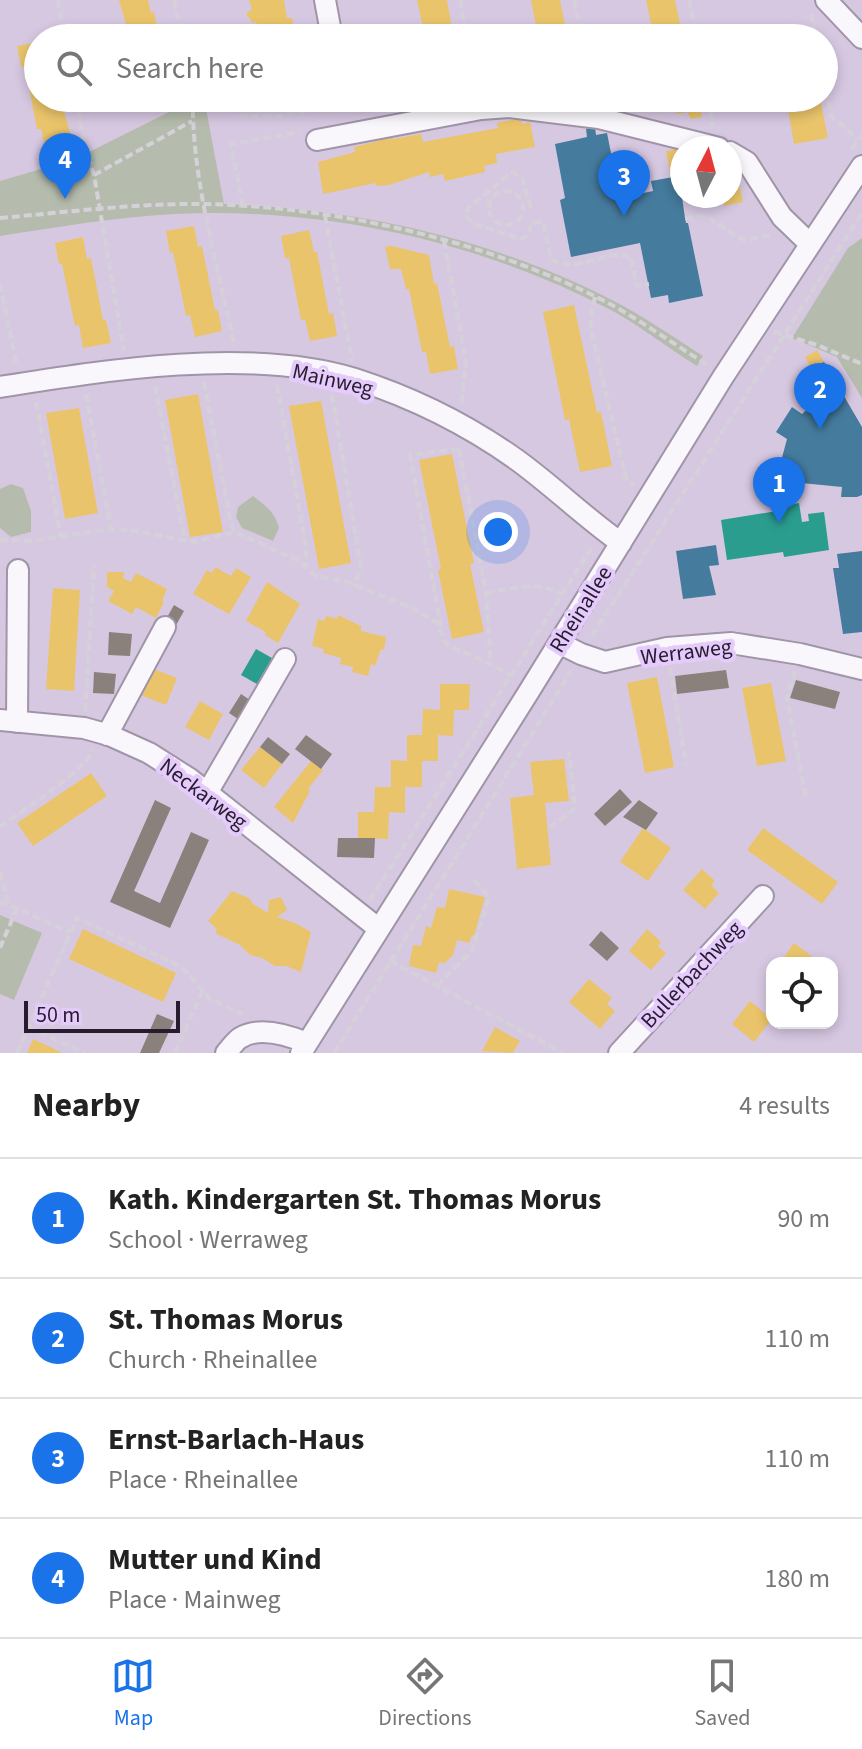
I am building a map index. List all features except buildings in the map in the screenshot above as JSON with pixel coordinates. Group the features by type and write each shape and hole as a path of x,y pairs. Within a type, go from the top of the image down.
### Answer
{"street":[{"path":"325,0 329,24"},
{"path":"819,6 862,38"},
{"path":"311,135 461,112"},
{"path":"550,112 599,118 670,136"},
{"path":"742,160 747,162 782,217 802,238"},
{"name":"Rheinallee","path":"304,1048 754,328 802,238 856,186 862,166"},
{"name":"Mainweg","path":"0,387 127,369 236,363 354,379 517,460 621,543"},
{"path":"8,721 18,570"},
{"path":"96,732 165,627"},
{"name":"Werraweg","path":"559,643 605,662 667,648 731,643 800,654 862,669"},
{"path":"207,793 285,659"},
{"name":"Neckarweg","path":"8,721 96,732 149,753 207,793 379,929"},
{"name":"Bullerbachweg","path":"619,1053 763,896"},
{"path":"226,1053 241,1037 260,1032 289,1036 304,1048"}],"path":[{"path":"58,0 62,24"},
{"path":"174,0 179,24"},
{"path":"460,0 464,24"},
{"path":"574,0 579,24"},
{"path":"689,0 694,24"},
{"path":"78,112 85,149 94,175 127,369"},
{"path":"192,112 204,204 236,363"},
{"path":"239,116 304,112"},
{"path":"713,112 717,136"},
{"path":"830,112 831,116 859,139"},
{"path":"94,175 192,121"},
{"path":"243,206 231,144 311,135"},
{"path":"524,209 531,208 522,178 512,172 468,208 466,216 474,224 521,239 529,235 531,223 543,222 551,259 565,266 621,254 631,257 637,286 649,284"},
{"path":"517,194 524,209 519,221 507,226 500,225 491,216 493,197 504,191 517,194 525,190"},
{"path":"0,218 204,204 285,208 399,229 553,278 595,297 708,365"},
{"path":"334,1053 581,654 862,213"},
{"path":"325,216 354,379"},
{"path":"685,218 713,218 746,240 802,238"},
{"path":"444,241 466,362 460,433 486,593 491,664"},
{"path":"0,284 18,371 35,399 61,537"},
{"path":"595,297 590,320 592,334 626,478 634,485"},
{"path":"754,328 783,334 862,364"},
{"path":"201,365 235,532"},
{"path":"274,366 306,547 306,568"},
{"path":"151,367 185,541"},
{"path":"332,374 332,402 361,568 354,585"},
{"path":"82,375 111,529"},
{"path":"442,633 410,455 460,433"},
{"path":"0,540 30,541 111,529 194,542 235,532 299,561 316,576 354,585 410,607 436,622 447,645 511,676"},
{"path":"0,827 91,757 96,732 94,566"},
{"path":"486,593 550,587 562,595"},
{"path":"667,648 686,764"},
{"path":"800,654 787,698 806,797"},
{"path":"550,828 575,808 569,752"},
{"path":"0,872 8,904"},
{"path":"437,986 472,951 482,924 489,898 472,877"},
{"path":"0,901 70,932"},
{"path":"0,948 17,908"},
{"path":"17,1053 77,918 182,967 210,999 249,1017"},
{"path":"390,961 563,1053"},
{"path":"175,1053 203,990"},
{"path":"28,1027 85,1053"}],"green space":[{"path":"169,112 207,112 224,204 324,212 422,230 470,243 518,259 610,299 703,356 697,366 605,307 503,263 450,246 341,223 230,213 175,214 0,236 0,181 75,159"},
{"path":"862,238 862,398 837,357 792,338 848,248"},
{"path":"11,484 23,488 31,511 31,532 11,537 0,528 0,489"},
{"path":"253,496 269,509 277,522 279,528 273,541 242,528 236,517 238,507"},
{"path":"0,915 42,933 14,1000 0,994"}],"place":[{"name":"Mutter und Kind","path":"65,199"},
{"name":"Ernst-Barlach-Haus","path":"624,216"},
{"name":"St. Thomas Morus","path":"820,429"},
{"name":"Kath. Kindergarten St. Thomas Morus","path":"779,523"}]}
